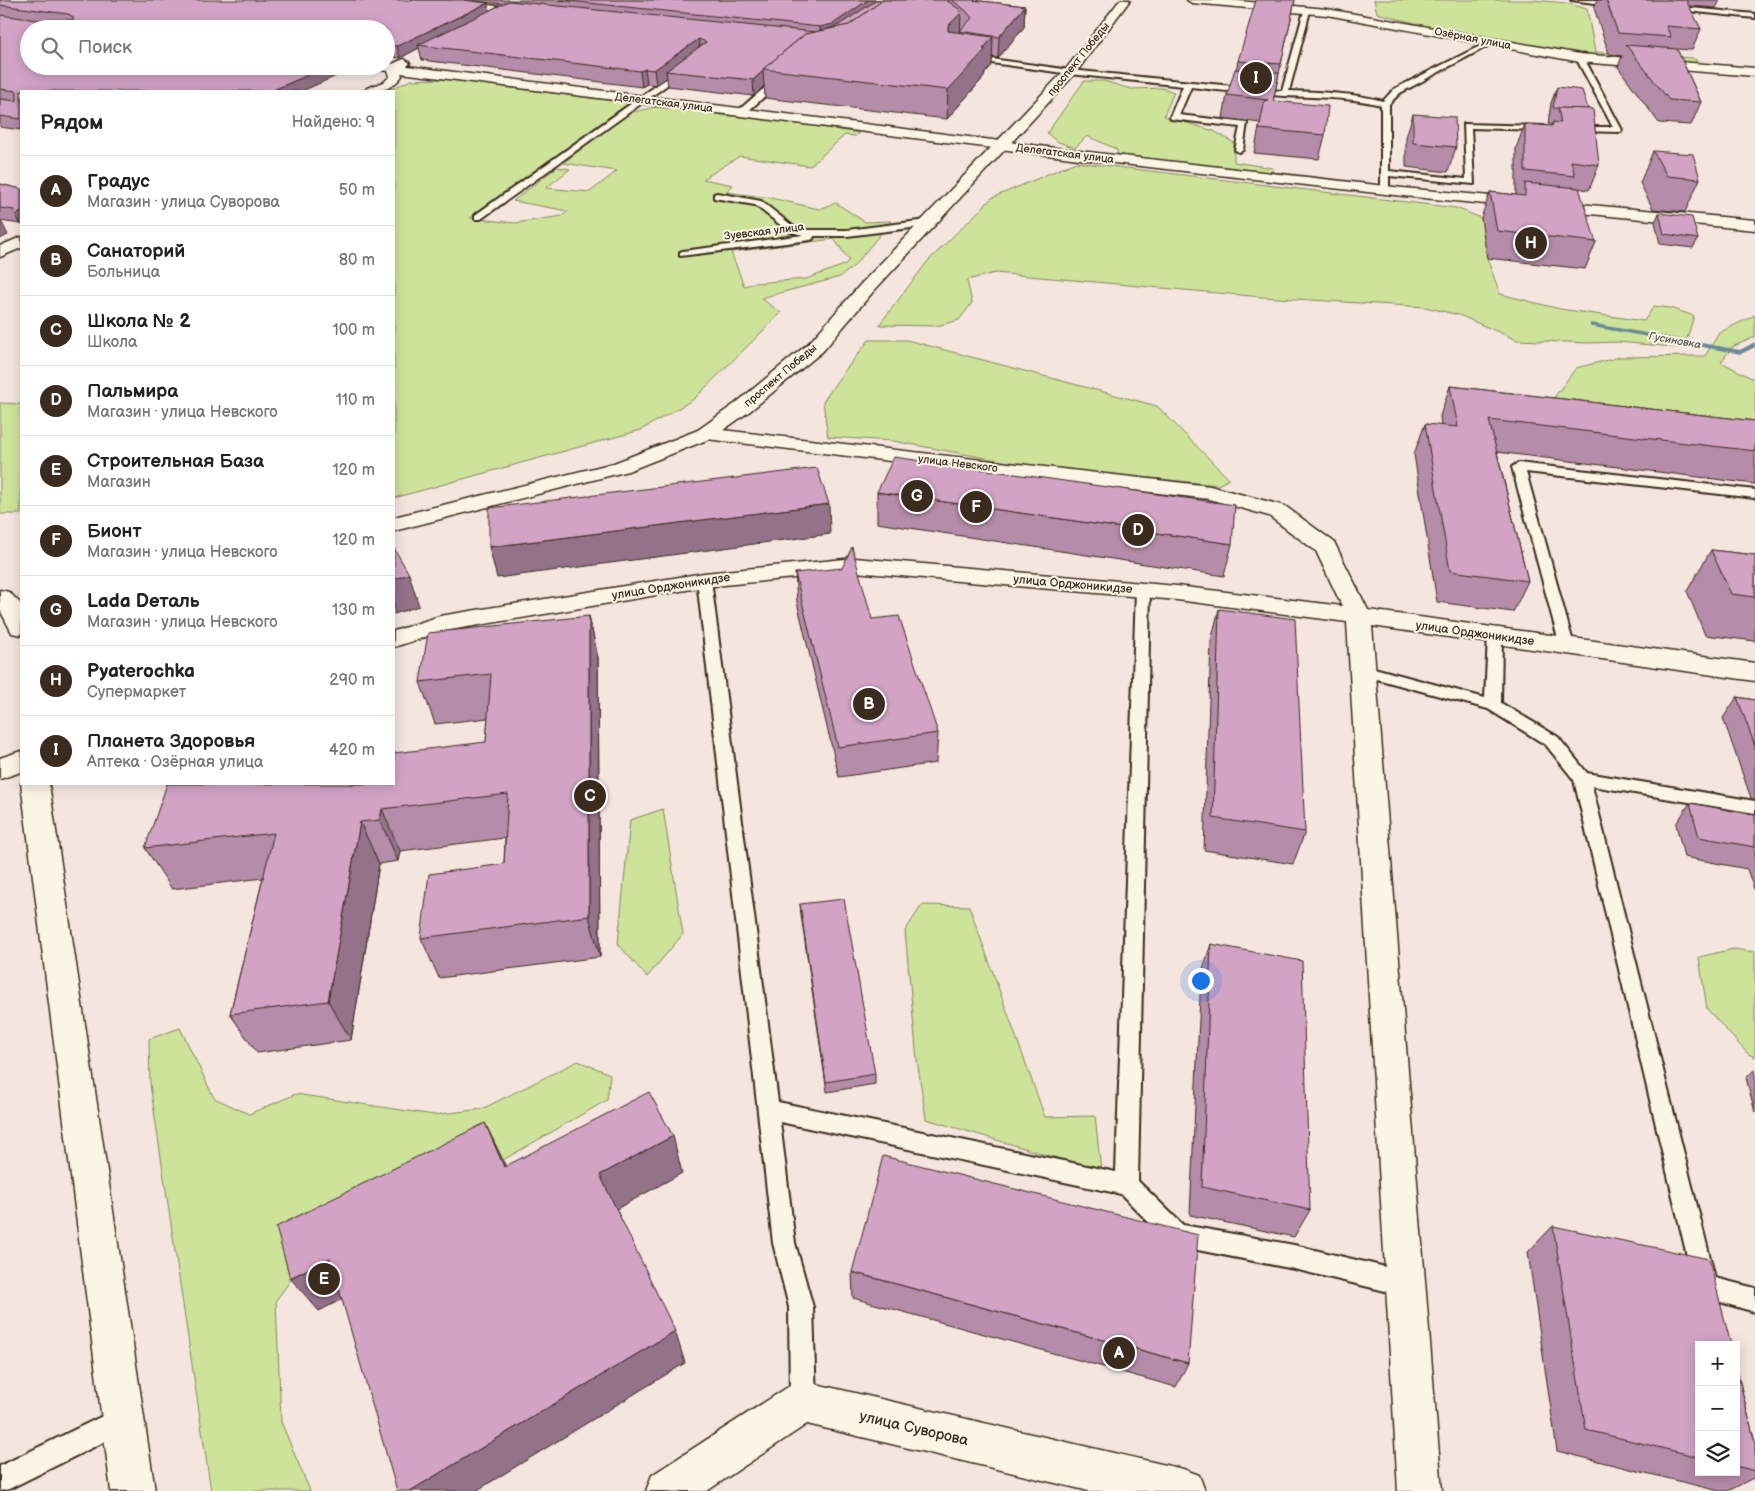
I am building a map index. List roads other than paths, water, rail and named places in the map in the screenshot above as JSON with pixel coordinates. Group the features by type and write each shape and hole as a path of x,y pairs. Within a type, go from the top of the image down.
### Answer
{"street":[{"path":"416,0 545,14"},
{"path":"491,19 529,0"},
{"name":"проспект Победы","path":"395,524 621,467 705,434 743,407 816,347 927,223 1002,146 1070,72 1125,0"},
{"name":"Озёрная улица","path":"1192,0 1275,4 1307,11 1366,18 1580,58 1755,72"},
{"path":"395,67 411,59"},
{"name":"Делегатская улица","path":"395,68 743,111 1002,146 1385,190 1755,225"},
{"path":"374,90 394,81 395,73"},
{"path":"0,252 19,234"},
{"name":"улица Невского","path":"705,434 1210,493 1277,511 1326,547 1359,616"},
{"name":"улица Орджоникидзе","path":"395,639 440,624 704,580 855,565 1143,590 1359,616 1755,672"},
{"path":"0,597 10,604 20,624"},
{"path":"1359,616 1420,1491"},
{"path":"0,768 20,761"},
{"path":"35,785 133,1491"},
{"path":"668,1491 803,1402"},
{"name":"улица Суворова","path":"803,1402 1183,1491"}],"lane":[{"path":"1574,0 1630,5"},
{"path":"1663,0 1668,8"},
{"path":"1658,7 1755,16"},
{"path":"1728,7 1733,14"},
{"path":"1285,93 1307,11"},
{"path":"1385,190 1385,104 1397,91 1492,42"},
{"path":"960,57 1039,66 1070,72 1285,93 1349,97 1385,104"},
{"path":"1562,129 1618,130 1580,58"},
{"path":"478,216 694,62"},
{"path":"743,111 788,72"},
{"path":"1188,84 1174,117 1244,125 1239,150"},
{"path":"1385,173 1471,182 1467,126 1552,128"},
{"name":"Зуевская улица","path":"717,196 758,203 791,229 806,233 847,232"},
{"name":"Зуевская улица","path":"683,254 927,223"},
{"path":"1567,646 1518,467 1755,494"},
{"path":"704,580 784,1243 801,1306 803,1402"},
{"path":"1127,1185 1143,590"},
{"path":"1493,705 1495,636"},
{"path":"1363,670 1493,705 1552,742 1582,778 1709,1298 1755,1300"},
{"path":"1582,778 1755,807"},
{"path":"768,1110 1127,1185 1177,1235 1294,1257 1406,1284"},
{"path":"0,1480 123,1419"}],"waterway":[{"name":"Гусиновка","path":"1593,325 1741,352 1755,344"}],"place":[{"name":"Планета Здоровья","path":"1256,78"},
{"name":"Pyaterochka","path":"1531,243"},
{"name":"Lada Dеталь","path":"917,496"},
{"name":"Бионт","path":"976,507"},
{"name":"Пальмира","path":"1138,530"},
{"name":"Санаторий","path":"869,704"},
{"name":"Школа № 2","path":"590,796"},
{"name":"Строительная База","path":"324,1279"},
{"name":"Градус","path":"1119,1353"}]}
